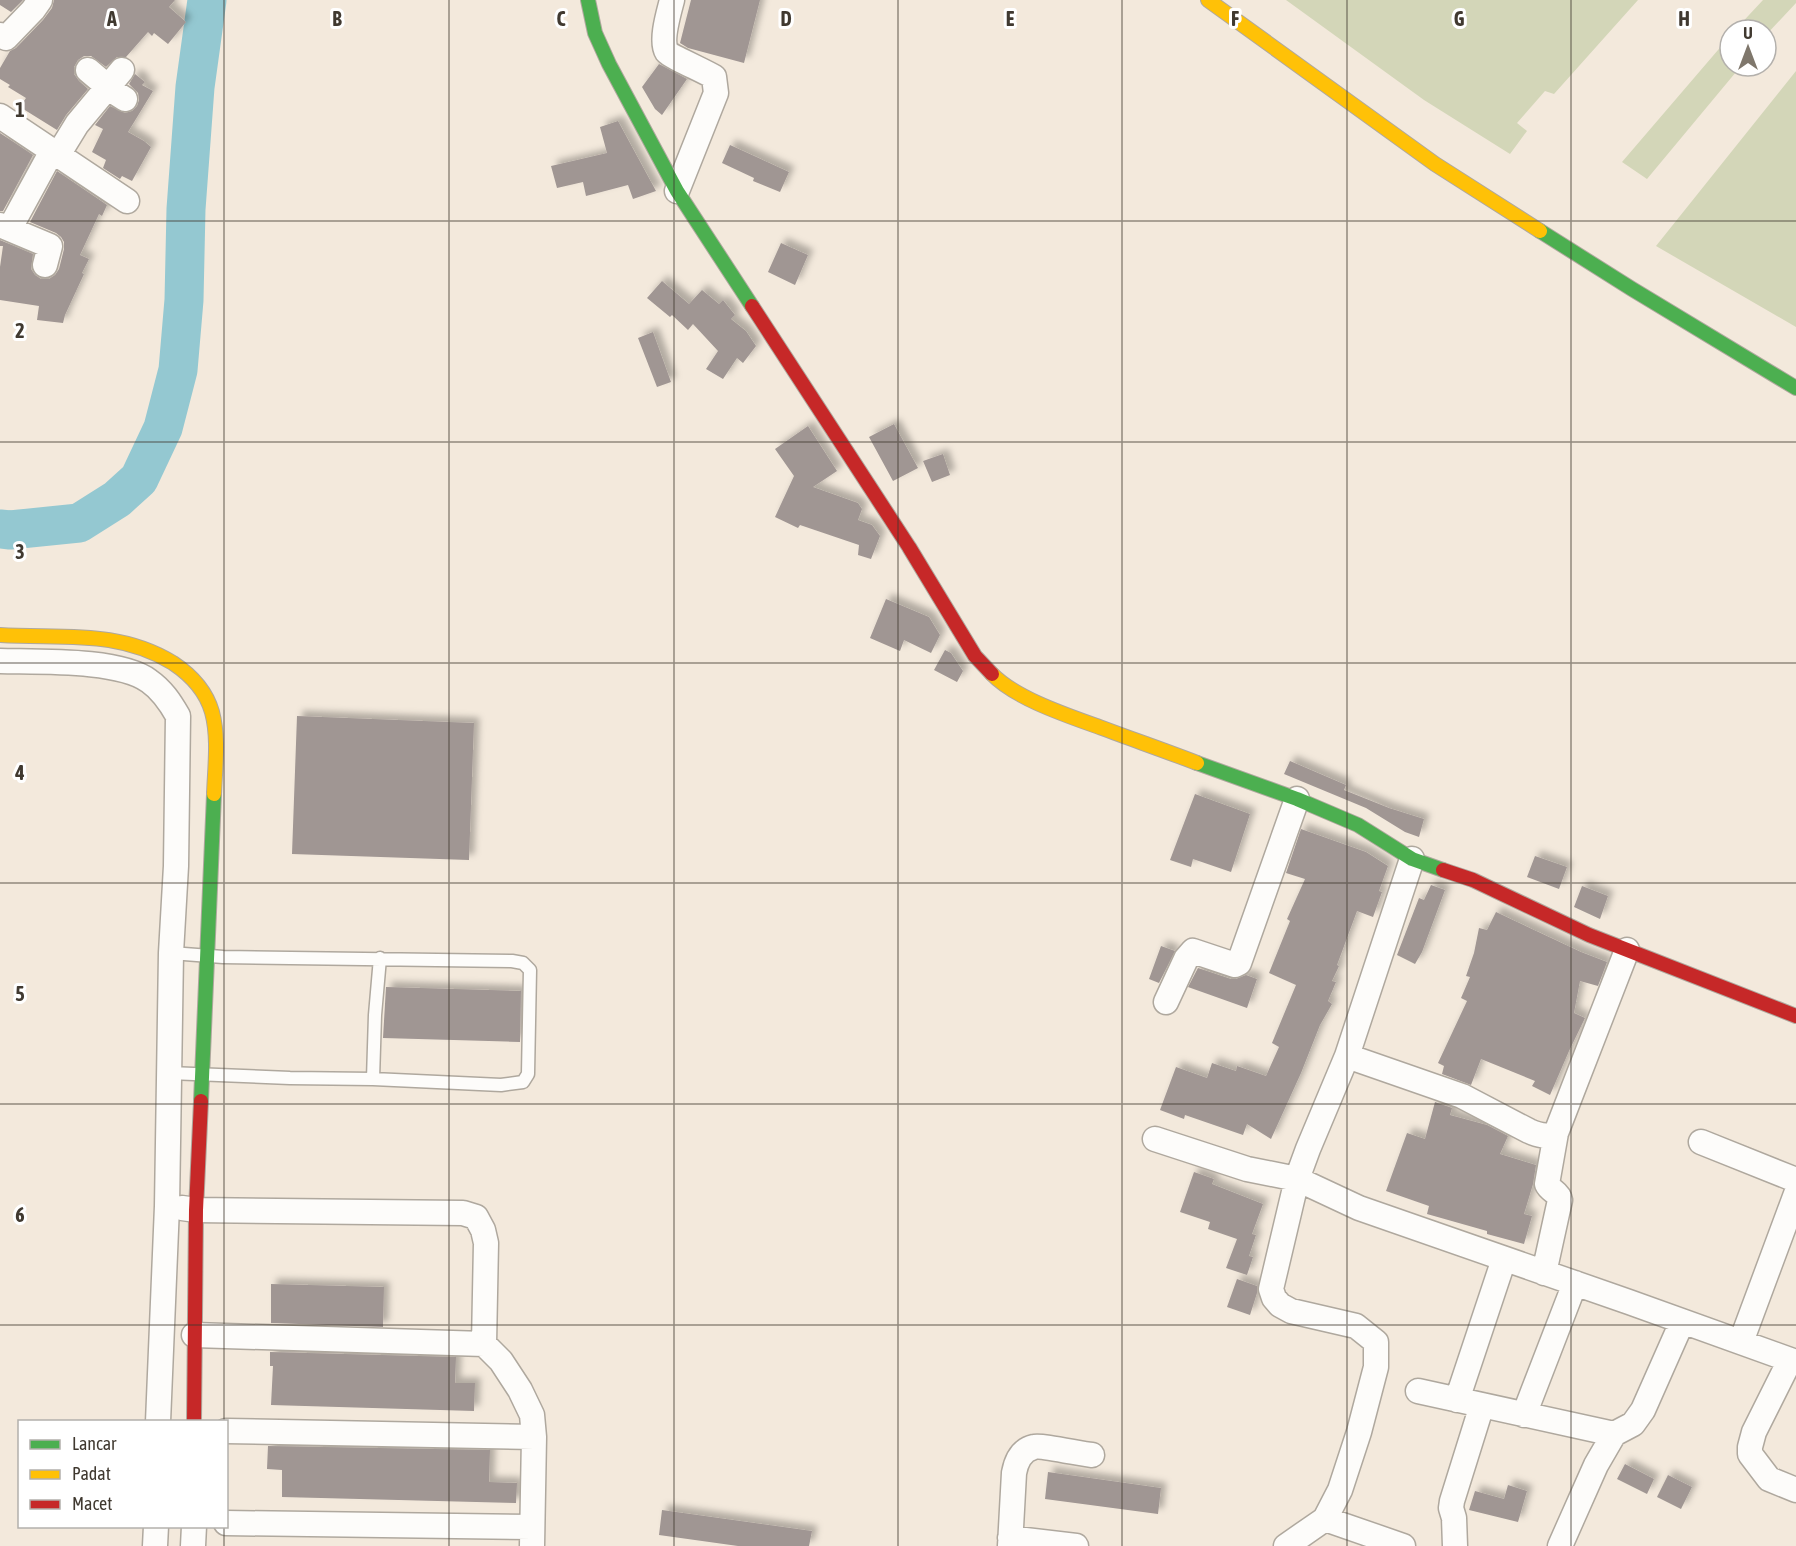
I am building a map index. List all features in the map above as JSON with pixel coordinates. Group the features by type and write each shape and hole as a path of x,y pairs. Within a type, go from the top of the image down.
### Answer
{"main road":[{"path":"588,0 595,33 609,64 677,191 909,547 975,656 998,680 1055,711 1298,800 1358,825 1412,859 1473,880 1589,935 1796,1016"},
{"path":"1208,0 1435,164 1632,289 1796,388"},
{"path":"0,635 102,638 134,646 188,672 199,685 210,705 216,738 196,1210 194,1420"}],"street":[{"path":"0,35 6,38 40,0"},
{"path":"672,0 664,40 666,50 669,54 714,77 716,93 677,191"},
{"path":"45,265 50,246 5,227 77,124 119,86 88,70"},
{"path":"0,116 127,201"},
{"path":"0,661 97,665 125,669 148,679 167,697 178,716 167,1206 158,1420"},
{"path":"178,716 210,705"},
{"path":"1166,1002 1186,959 1193,951 1235,965 1239,963 1298,800"},
{"path":"1286,1546 1325,1519 1340,1490 1359,1432 1376,1367 1376,1342 1356,1326 1292,1311 1280,1305 1271,1289 1298,1179 1308,1149 1347,1056 1412,859"},
{"path":"1544,1273 1560,1200 1558,1194 1547,1184 1556,1133 1627,950"},
{"path":"1347,1056 1462,1096 1538,1135 1551,1136 1556,1133"},
{"path":"1155,1139 1247,1169 1298,1179 1359,1208 1793,1361 1754,1432 1750,1454 1769,1479 1796,1490"},
{"path":"1701,1142 1796,1180"},
{"path":"1741,1342 1796,1194"},
{"path":"167,1206 196,1210 463,1213 476,1217 483,1230 486,1243 484,1344"},
{"path":"1457,1400 1504,1260"},
{"path":"1524,1415 1575,1283"},
{"path":"1560,1546 1596,1465 1614,1434 1633,1424 1643,1410 1682,1322"},
{"path":"194,1335 484,1344 501,1361 520,1390 532,1415 534,1437 532,1537 228,1523"},
{"path":"159,1371 194,1374"},
{"path":"1418,1391 1614,1434"},
{"path":"1455,1546 1452,1502 1482,1405"},
{"path":"228,1431 534,1437"},
{"path":"1076,1546 1010,1542 1014,1473 1016,1464 1023,1453 1035,1447 1092,1455"},
{"path":"1325,1519 1403,1546"},
{"path":"155,1546 156,1528"},
{"path":"193,1546 194,1528"}],"lane":[{"path":"169,1073 501,1085 524,1082 528,1074 530,970 523,963 512,961 208,956 171,953"},
{"path":"373,1079 380,958"}],"green space":[{"path":"1286,0 1638,0 1554,94 1545,91 1517,123 1527,131 1510,154 1424,100"},
{"path":"1763,0 1796,0 1796,3 1778,22 1778,18 1746,18"},
{"path":"1718,50 1718,78 1731,78 1647,179 1622,162"},
{"path":"1796,71 1796,327 1656,246"}],"building":[{"path":"0,0 23,0 11,12 0,5"},
{"path":"54,0 175,0 169,7 186,22 168,44 154,33 152,36 148,32 126,57 117,57 106,67 91,56 84,56 78,60 74,67 74,74 88,89 66,115 57,130 20,107 26,98 0,79 0,68 10,51 16,48 43,20 52,8"},
{"path":"691,0 760,0 744,63 688,48 680,43"},
{"path":"659,64 687,79 662,115 655,109 642,87"},
{"path":"135,74 145,82 142,85 153,91 128,132 151,147 132,181 122,176 120,179 103,168 106,160 92,152 103,129 95,125 110,106 125,113 137,106 138,93 129,84"},
{"path":"618,121 656,191 633,199 628,185 586,196 583,182 557,188 551,166 607,153 600,127"},
{"path":"0,133 33,155 3,211 0,211"},
{"path":"730,145 789,172 780,192 753,181 754,178 722,163"},
{"path":"57,171 107,205 102,216 99,214 80,255 89,259 63,323 37,320 39,306 0,300 0,267 3,246 0,246 0,240 33,254 31,269 41,279 49,279 59,269 64,249 61,237 30,222"},
{"path":"781,243 808,255 795,285 768,272"},
{"path":"662,281 689,304 702,290 719,304 723,300 735,315 731,319 746,331 756,346 743,363 737,358 723,379 706,369 718,351 693,324 688,330 672,315 670,317 647,298"},
{"path":"653,332 671,382 657,387 638,338"},
{"path":"894,424 918,468 893,481 869,437"},
{"path":"808,426 837,471 813,487 858,503 862,509 858,520 872,525 880,536 871,559 858,555 859,545 800,525 798,528 775,517 794,476 775,449"},
{"path":"943,454 950,475 932,482 923,461"},
{"path":"886,599 929,617 940,635 931,653 904,640 900,651 870,638"},
{"path":"945,650 951,653 963,671 957,682 934,670"},
{"path":"297,716 474,723 469,860 292,854"},
{"path":"1290,761 1346,785 1344,790 1424,819 1419,837 1405,832 1366,808 1284,774"},
{"path":"1195,794 1250,814 1231,872 1193,859 1191,867 1170,860"},
{"path":"1301,829 1366,852 1388,866 1373,917 1357,911 1332,981 1336,982 1328,1001 1332,1004 1320,1025 1271,1139 1247,1124 1243,1135 1185,1115 1184,1119 1160,1110 1176,1067 1207,1078 1212,1063 1236,1071 1237,1066 1266,1076 1279,1047 1272,1043 1296,985 1269,973 1290,921 1287,919 1305,879 1286,873"},
{"path":"1535,856 1567,867 1559,889 1527,877"},
{"path":"1431,885 1445,890 1422,952 1415,964 1397,955 1419,898 1424,900"},
{"path":"1582,886 1608,896 1600,919 1574,907"},
{"path":"1496,912 1607,962 1598,986 1580,981 1574,1013 1585,1018 1550,1095 1532,1086 1535,1081 1481,1059 1471,1085 1442,1074 1444,1066 1438,1063 1467,1001 1461,998 1470,977 1466,976 1479,928 1487,930"},
{"path":"1161,946 1175,951 1159,983 1149,979"},
{"path":"1198,968 1231,979 1246,975 1257,979 1247,1008 1188,987"},
{"path":"386,987 521,991 520,1042 383,1038"},
{"path":"1435,1102 1452,1108 1450,1115 1487,1125 1508,1136 1500,1154 1536,1165 1524,1214 1532,1216 1524,1244 1427,1214 1429,1206 1386,1191 1407,1133 1425,1139"},
{"path":"1194,1172 1214,1179 1212,1184 1263,1204 1252,1234 1256,1235 1249,1256 1253,1257 1247,1275 1226,1268 1237,1239 1208,1229 1210,1222 1180,1212"},
{"path":"1237,1279 1257,1286 1250,1315 1227,1307"},
{"path":"271,1284 384,1287 383,1327 271,1323"},
{"path":"270,1352 456,1357 455,1383 475,1383 474,1411 271,1405 273,1366 270,1366"},
{"path":"268,1446 490,1450 489,1482 517,1483 516,1503 282,1497 282,1470 267,1469"},
{"path":"1625,1464 1654,1479 1647,1494 1617,1479"},
{"path":"1048,1472 1161,1488 1158,1514 1045,1499"},
{"path":"1668,1475 1692,1487 1681,1509 1657,1497"},
{"path":"1508,1485 1527,1491 1518,1522 1469,1510 1475,1491 1504,1499"},
{"path":"662,1510 812,1531 809,1546 738,1546 659,1535"}],"waterway":[{"path":"0,529 79,523 117,499 139,479 163,428 178,370 195,87 207,0"}],"traffic: fast":[{"path":"588,0 595,33 609,64 677,191 752,306"},
{"path":"1540,231 1796,388"},
{"path":"1197,763 1297,799 1358,825 1412,859 1443,870"},
{"path":"201,1101 214,794"}],"traffic: slow":[{"path":"1208,0 1435,164 1540,231"},
{"path":"0,635 110,640 152,652 180,668 202,690 212,712 216,742 214,794"},
{"path":"992,674 1002,683 1044,706 1197,763"}],"traffic: jam":[{"path":"752,306 909,547 975,656 992,674"},
{"path":"1443,870 1473,880 1589,935 1796,1016"},
{"path":"194,1420 196,1210 201,1101"}]}
